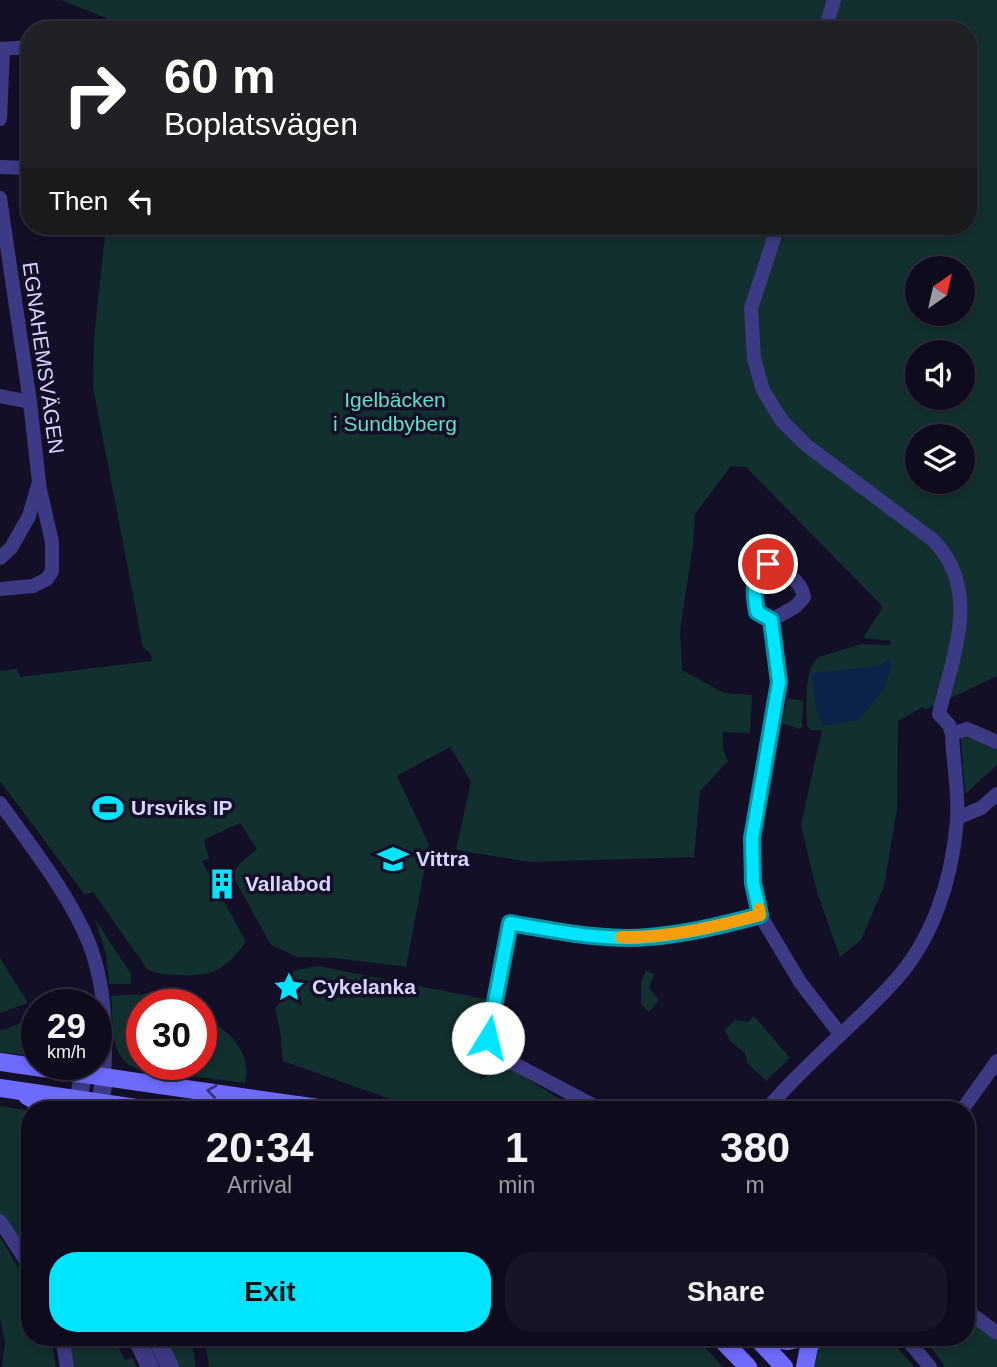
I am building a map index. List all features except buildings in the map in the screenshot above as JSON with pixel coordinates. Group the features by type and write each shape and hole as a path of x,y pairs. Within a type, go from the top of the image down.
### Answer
{"main road":[{"path":"0,1062 21,1064"},
{"path":"112,1077 272,1101"},
{"path":"7,1089 64,1101"},
{"path":"7,1089 32,1101"},
{"path":"727,1346 742,1363"},
{"path":"766,1346 784,1367"},
{"path":"805,1367 810,1346"}],"street":[{"path":"828,21 834,0"},
{"path":"0,119 1,49 21,48"},
{"path":"0,167 21,168"},
{"name":"EGNAHEMSVÄGEN","path":"0,198 39,482 52,542 52,571 47,579 33,586 0,589"},
{"path":"775,235 751,308 752,342 759,379 771,405 795,434 837,469 933,540 951,562 958,576 962,609 939,714 952,734 957,818 946,887 929,930 913,959 892,985 775,1101"},
{"path":"0,396 30,402"},
{"name":"EGNAHEMSVÄGEN","path":"0,558 11,548 29,516 39,482"},
{"path":"771,620 779,682 752,838 753,883 760,915 800,982 840,1034"},
{"path":"952,734 967,729 997,742"},
{"path":"957,818 981,808 997,793"},
{"path":"0,803 41,860 75,917 89,944 100,989"},
{"path":"585,1101 496,1054 490,1047 488,1038 510,923 582,936 647,937 711,928 760,915"},
{"path":"94,989 96,970"},
{"path":"967,1101 997,1060"},
{"path":"78,1101 82,1080"},
{"path":"101,1101 103,1080"},
{"path":"0,1221 21,1253"},
{"path":"975,1317 997,1334"},
{"path":"64,1346 67,1367"},
{"path":"140,1346 150,1367"},
{"path":"160,1346 170,1367"},
{"path":"912,1346 930,1367"}],"green space":[{"name":"Igelbäcken i Sundbyberg","path":"61,0 997,0 997,676 925,710 923,707 898,721 897,808 884,886 861,940 840,957 817,892 801,825 822,730 811,730 807,726 808,679 814,662 819,657 861,644 890,645 891,641 863,638 883,607 746,467 731,466 695,514 680,630 682,670 724,693 752,695 750,733 723,732 723,750 728,761 700,791 694,857 530,862 456,850 471,781 450,747 397,776 429,845 406,967 335,958 297,957 271,945 232,875 239,864 257,849 240,823 204,840 209,859 202,861 245,940 244,944 230,961 215,971 197,975 176,975 148,970 93,892 85,895 0,781 0,671 17,669 20,677 152,661 151,654 143,647 93,387 94,338 105,235 977,235 977,21 114,21","holes":["879,666 892,666 884,683 859,669"]},
{"path":"788,698 803,701 800,729 781,723"},
{"path":"965,737 997,747 997,765 965,794 961,739"},
{"path":"95,919 131,974 131,984 109,984 106,954"},
{"path":"0,958 21,992 21,1006 0,1013"},
{"path":"318,966 490,1000 480,1080 503,1064 563,1101 396,1101 283,1061 275,1009 293,971"},
{"path":"646,971 654,974 649,988 659,1000 649,1012 641,1004 641,982"},
{"path":"126,995 126,1062 121,1057 114,1038 112,996"},
{"path":"754,1016 790,1058 766,1081 747,1063 745,1053 730,1041 725,1030 735,1020 748,1022"},
{"path":"21,1022 21,1054 0,1052 0,1030"},
{"path":"217,1025 236,1042 241,1051 245,1061 245,1083 217,1079"},
{"path":"0,1106 21,1110 21,1245 0,1215"},
{"path":"0,1237 21,1272 21,1346 52,1346 56,1367 2,1367 5,1342 0,1318"},
{"path":"975,1324 997,1341 997,1367 945,1367 930,1346 975,1346"},
{"path":"69,1346 118,1346 125,1360 133,1358 137,1367 72,1367"},
{"path":"171,1346 192,1346 196,1367 179,1367"},
{"path":"206,1346 704,1346 723,1367 209,1367"},
{"path":"896,1346 914,1367 814,1367 819,1348"}],"water":[{"path":"889,658 892,666 884,689 859,720 823,726 816,709 812,673 879,666"}],"slow traffic":[{"path":"621,937 647,937 711,928 760,915 759,909"}],"place":[{"name":"Ursviks IP","path":"108,808"},
{"name":"Vittra","path":"393,859"},
{"name":"Vallabod","path":"222,884"},
{"name":"Cykelanka","path":"289,987"}],"route":[{"path":"488,1038 510,923 582,936 647,937 711,928 760,915 753,883 752,838 779,682 771,620 757,612 754,595 758,573 768,564"}]}
